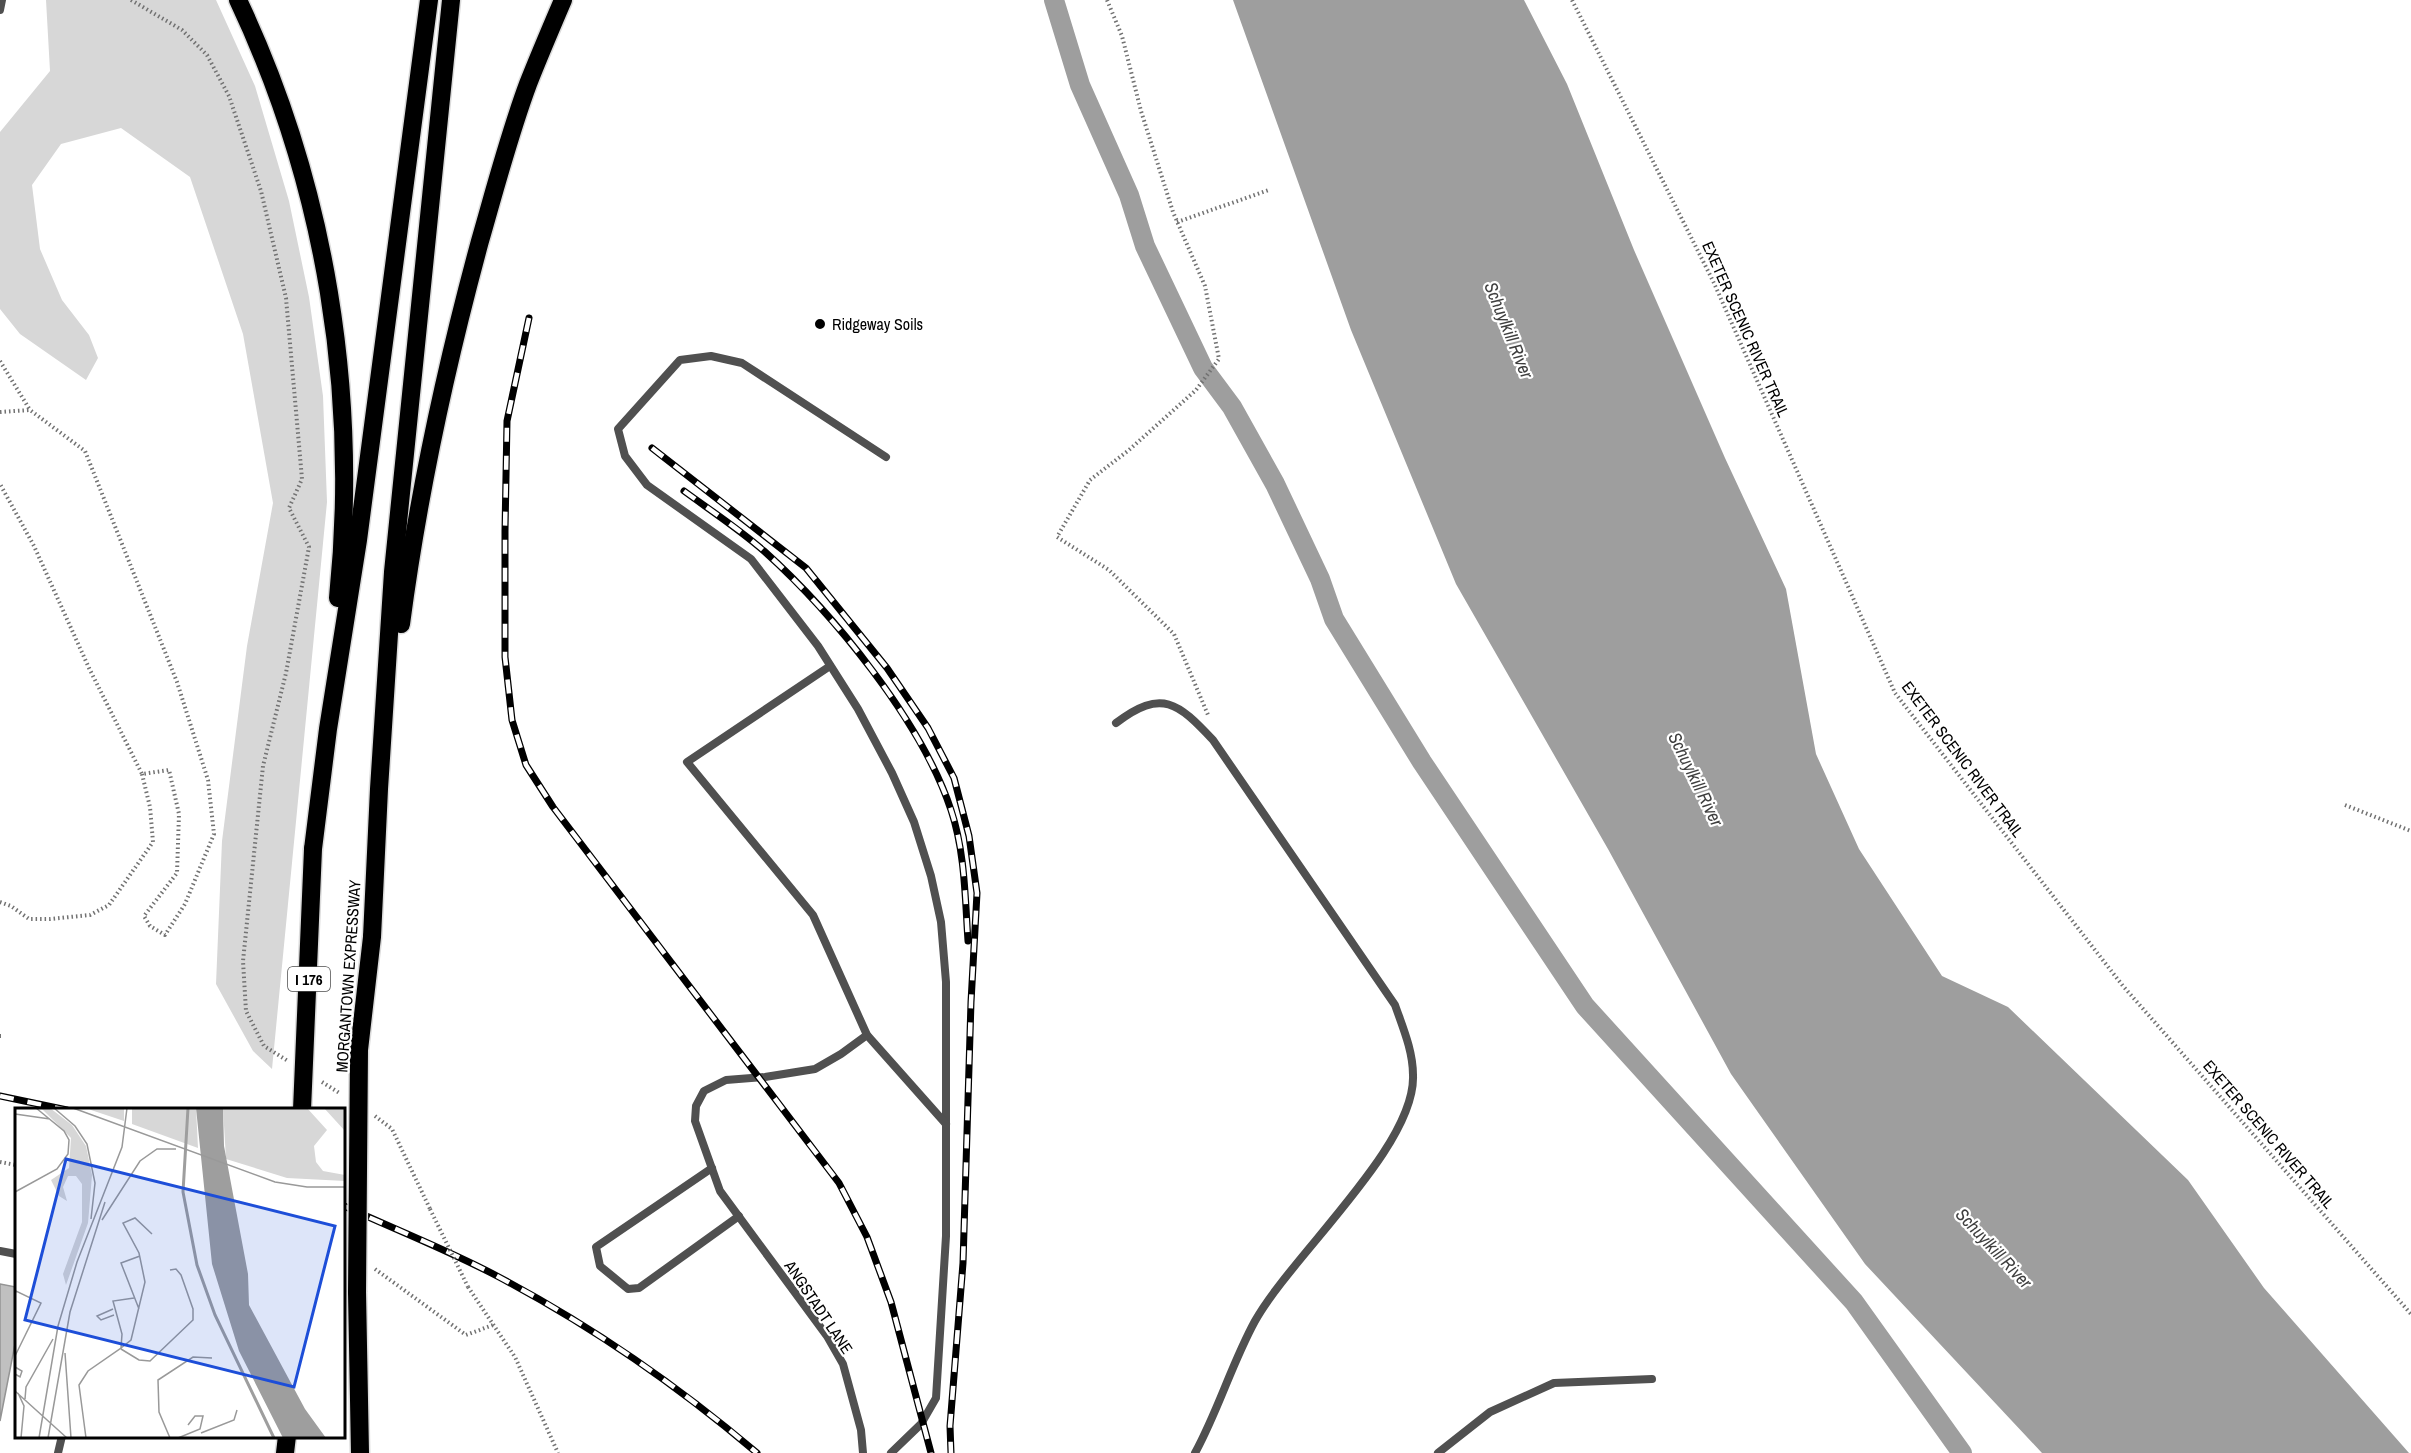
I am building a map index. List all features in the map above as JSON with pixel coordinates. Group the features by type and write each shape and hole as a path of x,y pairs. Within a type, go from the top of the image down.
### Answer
{"highway":[{"path":"238,0 262,51 295,143 323,260 333,317 343,423 344,504 328,729"},
{"path":"328,729 358,540 429,0"},
{"path":"379,789 394,560 451,0"},
{"path":"379,789 409,561 443,390 494,191 528,85 563,0"},
{"name":"I 176","path":"302,1108 309,993 313,849 328,729"},
{"name":"MORGANTOWN EXPRESSWAY","path":"360,1453 357,1292 359,1050 372,937 379,789"}],"lane":[{"path":"0,10 2,0"},
{"path":"886,457 742,363 711,356 680,360 618,429 625,456 647,485 751,559 830,666 858,709 892,773 914,822 931,876 941,922 946,982 946,1236 936,1398 921,1424 891,1453"},
{"path":"830,666 687,762 813,915 867,1035 946,1124"},
{"path":"1116,723 1133,710 1151,704 1168,702 1189,714 1214,740 1395,1005 1409,1046 1414,1076 1411,1099 1399,1128 1367,1177 1300,1257 1256,1320 1195,1453"},
{"name":"ANGSTADT LANE","path":"863,1453 857,1412 843,1365 827,1336 720,1191 695,1121 696,1106 704,1091 726,1080 765,1077 815,1069 867,1035"},
{"path":"711,1168 597,1247 600,1266 628,1289 639,1288 739,1216"},
{"path":"0,1251 15,1254"},
{"path":"1438,1453 1490,1412 1554,1383 1652,1379"},
{"path":"58,1453 62,1438"}],"path":[{"path":"130,0 182,30 207,55 229,96 261,190 286,298 302,479 289,508 309,547 286,673 263,766"},
{"path":"1107,0 1122,36 1141,111 1177,222 1206,286 1219,359 1196,390 1129,450 1090,480 1057,537 1109,570 1174,634 1209,718"},
{"name":"EXETER SCENIC RIVER TRAIL","path":"1572,0 1714,282 1895,693 2123,986 2411,1314"},
{"path":"1177,222 1269,190"},
{"path":"0,361 30,410 86,451 177,682 208,780 214,834 185,904 165,935 150,926 144,916 177,873 179,814 169,770 142,774"},
{"path":"0,412 30,410"},
{"path":"0,484 34,546 89,668 142,774 150,807 153,842 109,905 90,915 29,919 11,906 0,903"},
{"path":"2345,805 2411,831"},
{"path":"0,1162 15,1165"},
{"path":"430,1209 468,1287 515,1358 558,1453"},
{"path":"365,1265 376,1270 466,1335 493,1325"}],"shaded area":[{"path":"46,0 216,0 255,86 289,201 309,297 323,396 327,502 272,1069 253,1051 216,984 222,841 247,646 273,503 243,334 190,177 121,128 61,144 32,185 40,249 62,300 89,335 98,358 86,380 20,334 0,309 0,132 50,71"}],"water":[{"name":"Schuylkill River","path":"1233,0 1524,0 1567,84 1634,250 1725,458 1786,589 1816,754 1859,849 1942,976 2008,1007 2188,1180 2264,1288 2409,1453 2042,1453 1865,1264 1731,1074 1608,849 1456,584 1351,330"}],"building":[{"path":"0,1284 15,1287 15,1344 0,1421"}],"waterway":[{"path":"1054,0 1080,85 1129,195 1145,246 1203,368 1232,407 1275,484 1320,579 1334,619 1422,762 1585,1006 1854,1302 1962,1453"}],"railway":[{"path":"529,318 507,421 505,531 505,657 512,720 526,765 553,807 839,1183 867,1237 891,1302 931,1453"},
{"path":"652,448 806,568 887,668 928,728 954,778 969,836 977,893 971,1002 963,1263 950,1426 951,1453"},
{"path":"684,491 735,527 791,576 846,637 897,706 937,776 956,826 962,858 968,941"},
{"path":"0,1096 57,1108"},
{"path":"345,1206 478,1266 566,1315 664,1380 757,1453"}],"place":[{"name":"Ridgeway Soils","path":"820,324"}]}
